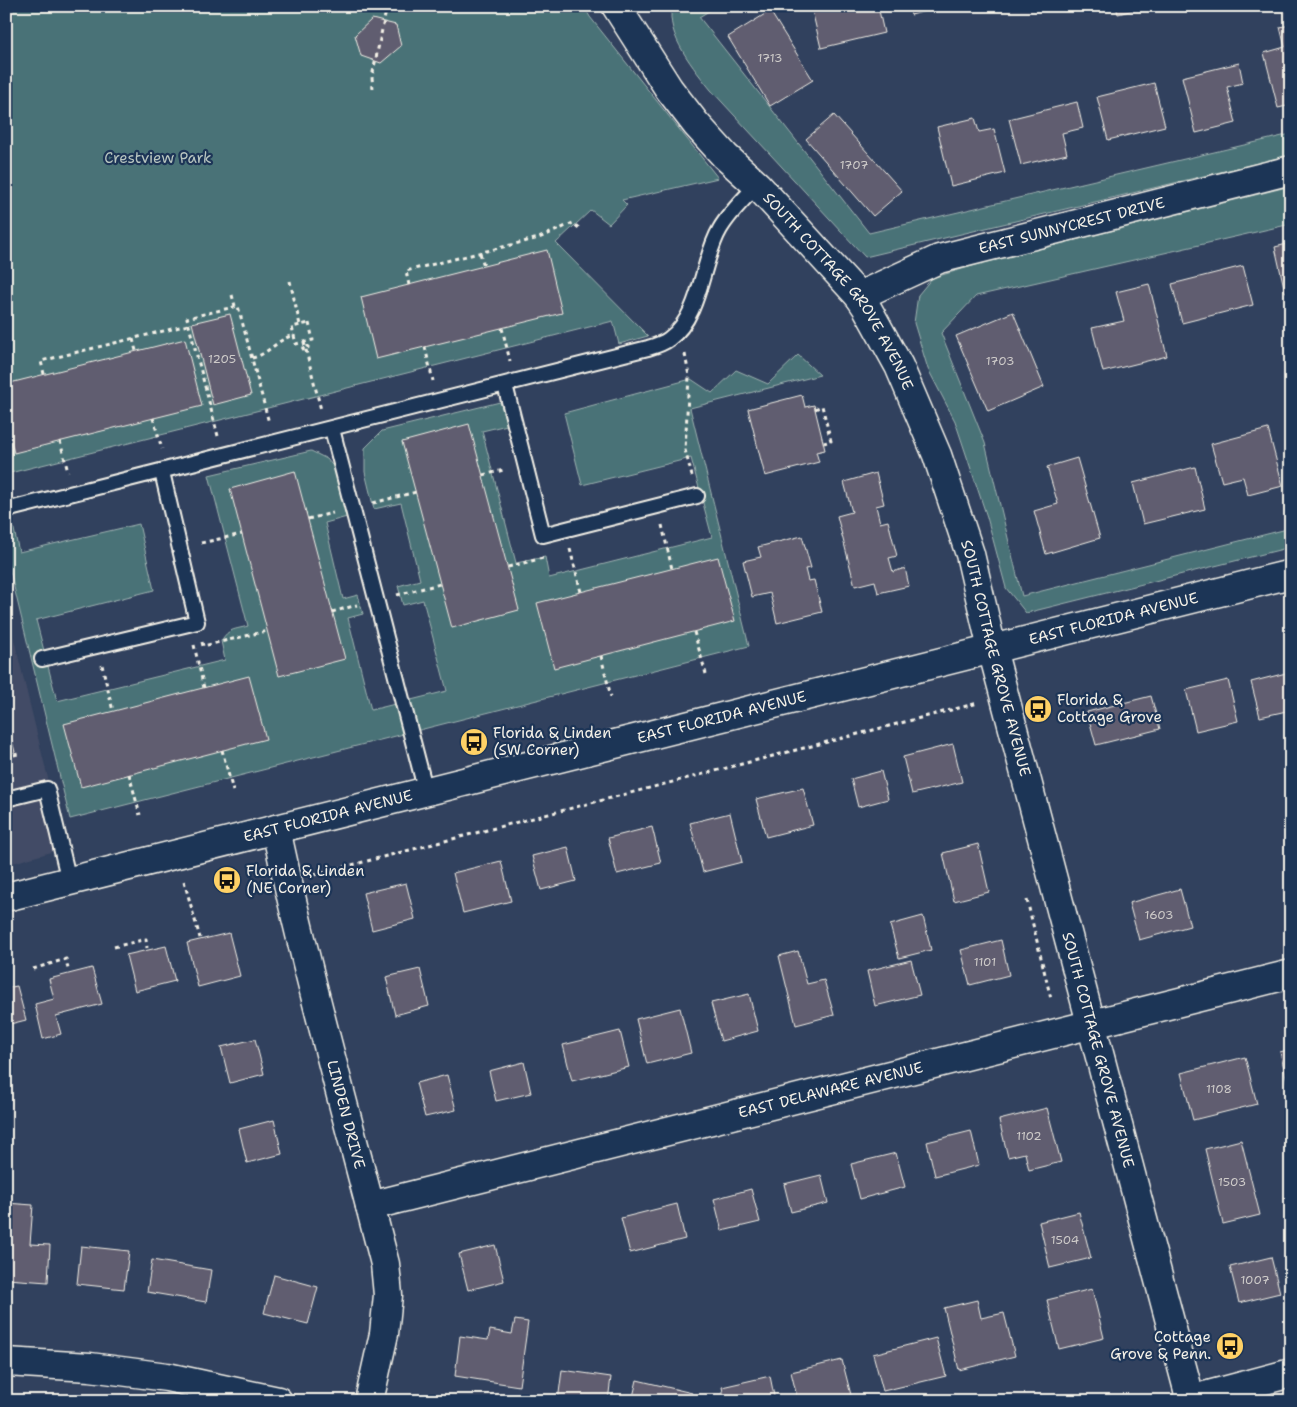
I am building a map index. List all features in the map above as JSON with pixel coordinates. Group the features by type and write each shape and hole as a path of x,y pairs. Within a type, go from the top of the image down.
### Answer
{"street":[{"name":"SOUTH COTTAGE GROVE AVENUE","path":"616,6 668,89 685,110 725,156 757,185 859,296 898,366 937,455 970,554 992,649 1189,1400"},
{"name":"EAST SUNNYCREST DRIVE","path":"859,296 939,259 1291,170"},
{"name":"EAST FLORIDA AVENUE","path":"6,897 1291,574"},
{"name":"LINDEN DRIVE","path":"276,829 287,882 323,1026 385,1264 388,1295 384,1334 369,1401"},
{"name":"EAST DELAWARE AVENUE","path":"370,1206 832,1089 1091,1026 1291,974"},
{"path":"6,1362 90,1367 167,1377 278,1401"},
{"path":"1189,1400 1291,1373"}],"lane":[{"path":"6,510 510,384 648,348 669,340 680,328 691,310 707,259 720,230 733,210 757,185"},
{"path":"510,384 543,535 697,496"},
{"path":"329,430 426,792"},
{"path":"42,659 193,623 165,471"},
{"path":"6,799 47,789 69,881"}],"path":[{"path":"373,88 372,77 387,6"},
{"path":"409,285 406,271 539,238 573,223 580,229"},
{"path":"480,253 484,266"},
{"path":"290,282 300,325"},
{"path":"232,295 235,306 238,306 274,443"},
{"path":"224,456 187,318 235,306"},
{"path":"308,323 313,340 296,344 294,335 292,327 308,323"},
{"path":"44,374 41,361 188,325"},
{"path":"502,328 510,384"},
{"path":"680,328 689,376 685,450 697,496"},
{"path":"252,358 266,353 279,340 294,335"},
{"path":"133,339 136,351"},
{"path":"304,342 304,348 329,430"},
{"path":"304,348 308,348 308,345"},
{"path":"425,347 438,402"},
{"path":"815,409 822,406 827,422 831,441 824,443"},
{"path":"153,418 165,471"},
{"path":"60,441 74,494"},
{"path":"658,506 672,569"},
{"path":"566,529 581,592"},
{"path":"180,549 242,534"},
{"path":"193,623 203,646 267,631"},
{"path":"193,623 204,688"},
{"path":"694,632 706,674"},
{"path":"98,646 113,711"},
{"path":"601,656 611,697"},
{"path":"311,875 978,703"},
{"path":"222,750 233,791"},
{"path":"6,757 18,754"},
{"path":"129,774 140,815"},
{"path":"177,854 200,938"},
{"path":"1025,894 1051,999"},
{"path":"114,947 146,940 147,948"},
{"path":"33,969 66,959 68,970"}],"shaded area":[{"path":"6,607 65,848 6,865"}],"green space":[{"name":"Crestview Park","path":"6,6 584,6 590,17 718,178 622,200 627,205 609,224 591,210 556,243 648,336 619,344 613,321 6,474"},
{"path":"672,6 717,6 699,17 869,233 1291,134 1291,155 865,257 697,73 677,40 671,17"},
{"path":"1291,186 1291,224 976,296 941,333 985,443 1022,596 1291,528 1291,547 1026,613 1006,588 987,517 955,421 928,369 914,323 918,295 932,278 979,264"},
{"path":"798,355 820,375 690,408 749,646 70,819 6,554 6,494 19,552 139,524 154,590 36,620 57,701 225,660 221,641 229,632 248,626 209,475 311,451 327,459 337,471 347,517 325,523 343,599 358,595 363,614 348,618 371,710 447,691 423,600 403,605 398,586 420,580 401,503 374,509 365,472 365,448 382,431 500,402 507,425 482,431 516,563 545,557 549,578 712,537 691,458 582,485 564,413 691,379 712,393 736,370 768,384"}],"building":[{"path":"811,6 878,6 884,33 821,48"},
{"path":"908,6 945,6 911,15"},
{"path":"1116,6 1149,6 1118,14"},
{"path":"770,11 813,80 770,106 728,37"},
{"path":"372,19 396,25 401,46 381,63 361,56 355,35"},
{"path":"1291,25 1291,105 1278,108 1264,53 1285,47 1280,27"},
{"path":"1239,63 1243,83 1227,87 1236,123 1196,133 1182,77"},
{"path":"1154,83 1165,126 1108,140 1097,97"},
{"path":"1077,102 1083,128 1062,133 1067,154 1021,165 1009,119"},
{"path":"834,115 902,191 873,216 806,139"},
{"path":"975,118 979,132 994,129 1005,173 951,186 937,127"},
{"path":"1291,243 1291,290 1285,292 1275,247"},
{"path":"547,250 562,313 376,359 361,297"},
{"path":"1243,266 1253,305 1182,323 1172,284"},
{"path":"1149,284 1167,356 1103,372 1092,328 1124,321 1116,292"},
{"path":"1013,312 1044,387 988,411 956,336"},
{"path":"230,314 251,395 213,405 192,323"},
{"path":"185,339 202,406 14,453 6,423 6,384"},
{"path":"802,395 805,407 814,405 825,450 816,452 819,462 765,476 748,409"},
{"path":"469,424 519,610 452,628 402,442"},
{"path":"1268,429 1283,486 1248,495 1243,477 1222,482 1211,444"},
{"path":"1077,458 1100,538 1046,554 1034,511 1058,504 1047,467"},
{"path":"1195,467 1205,509 1143,524 1133,483"},
{"path":"295,471 345,659 279,676 230,489"},
{"path":"876,473 884,504 876,506 880,523 888,521 897,556 889,558 893,572 905,568 909,586 878,593 875,581 855,586 837,516 852,512 844,482"},
{"path":"802,536 811,568 805,569 808,581 814,580 822,612 777,623 770,593 752,597 743,561 761,557 758,547"},
{"path":"718,557 735,621 554,668 537,603"},
{"path":"1290,672 1291,710 1260,717 1251,682"},
{"path":"249,676 266,739 81,787 64,724"},
{"path":"1228,680 1238,721 1196,731 1186,690"},
{"path":"1151,696 1160,729 1096,745 1087,712"},
{"path":"6,719 15,752 6,754"},
{"path":"953,744 962,782 912,794 903,757"},
{"path":"881,771 888,799 858,807 851,779"},
{"path":"803,788 813,825 766,837 756,799"},
{"path":"730,813 742,862 703,872 690,823"},
{"path":"652,827 661,863 617,874 608,838"},
{"path":"978,844 989,892 954,901 943,853"},
{"path":"568,847 576,881 541,890 532,856"},
{"path":"501,861 511,901 463,913 453,873"},
{"path":"406,883 415,919 372,930 363,893"},
{"path":"1180,889 1190,926 1139,940 1129,903"},
{"path":"923,916 931,950 899,958 890,925"},
{"path":"229,933 240,976 198,987 187,943"},
{"path":"1001,940 1009,975 970,985 961,950"},
{"path":"166,946 175,981 135,991 126,955"},
{"path":"798,951 807,984 824,980 834,1015 796,1025 779,956"},
{"path":"911,960 920,995 875,1006 867,971"},
{"path":"92,968 102,1004 56,1016 61,1034 43,1039 35,1004 54,999 49,979"},
{"path":"420,969 429,1006 395,1015 386,977"},
{"path":"17,986 26,1020 6,1025 6,988"},
{"path":"749,994 758,1031 721,1041 711,1003"},
{"path":"680,1008 691,1053 647,1064 636,1019"},
{"path":"620,1031 629,1067 572,1081 563,1045"},
{"path":"255,1039 264,1074 230,1083 221,1047"},
{"path":"1291,1049 1291,1084 1288,1085 1280,1052"},
{"path":"1245,1057 1257,1104 1193,1120 1181,1073"},
{"path":"524,1062 531,1093 496,1101 489,1071"},
{"path":"447,1075 456,1110 425,1117 416,1083"},
{"path":"1047,1108 1061,1162 1029,1170 1025,1153 1008,1157 999,1120"},
{"path":"274,1120 282,1154 247,1163 239,1129"},
{"path":"971,1131 979,1165 935,1176 927,1142"},
{"path":"1241,1140 1260,1215 1223,1224 1205,1149"},
{"path":"896,1153 905,1187 860,1199 851,1164"},
{"path":"821,1175 828,1203 791,1212 784,1184"},
{"path":"751,1189 760,1222 722,1231 714,1199"},
{"path":"6,1203 33,1205 30,1244 50,1245 48,1282 6,1279"},
{"path":"677,1204 685,1239 630,1253 621,1218"},
{"path":"1079,1212 1091,1258 1050,1268 1039,1222"},
{"path":"495,1245 504,1281 468,1290 459,1254"},
{"path":"81,1246 129,1251 124,1289 77,1284"},
{"path":"1271,1257 1280,1293 1239,1303 1230,1267"},
{"path":"152,1260 211,1270 206,1302 147,1292"},
{"path":"274,1275 318,1287 308,1324 264,1313"},
{"path":"1092,1289 1104,1338 1059,1349 1047,1300"},
{"path":"977,1300 981,1318 1004,1313 1015,1356 959,1370 944,1308"},
{"path":"515,1320 528,1322 519,1386 455,1376 460,1336 488,1340 490,1330 512,1334"},
{"path":"936,1338 946,1376 883,1391 873,1354"},
{"path":"842,1360 852,1399 844,1401 798,1401 791,1372"},
{"path":"562,1370 611,1377 608,1401 558,1401"},
{"path":"770,1376 775,1401 725,1401 722,1387"},
{"path":"637,1380 692,1393 691,1401 632,1401"}],"place":[{"name":"Florida & Cottage Grove","path":"1038,709"},
{"name":"Florida & Linden (SW Corner)","path":"474,742"},
{"name":"Florida & Linden (NE Corner)","path":"227,880"},
{"name":"Cottage Grove & Penn.","path":"1230,1346"}]}
